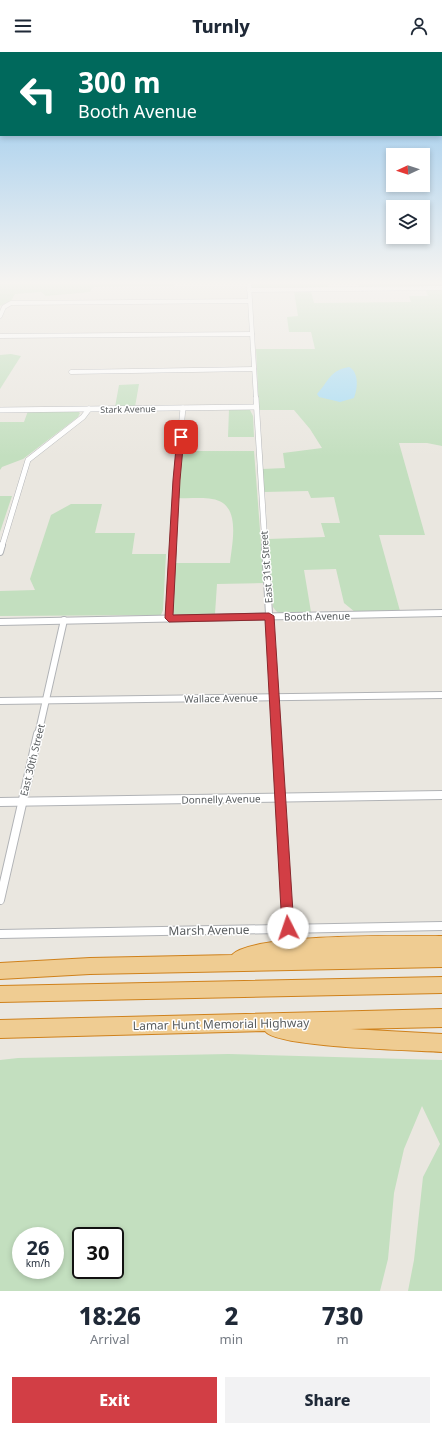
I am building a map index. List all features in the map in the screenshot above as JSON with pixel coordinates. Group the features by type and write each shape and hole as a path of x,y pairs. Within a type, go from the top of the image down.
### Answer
{"highway":[{"path":"226,963 254,954 314,945 442,944"},
{"path":"0,971 90,966 442,959"},
{"path":"0,994 442,984"},
{"name":"Lamar Hunt Memorial Highway","path":"0,1029 442,1018"},
{"path":"256,1023 304,1035 442,1043"}],"street":[{"name":"East 31st Street","path":"252,342 288,928"},
{"path":"71,372 254,369"},
{"name":"Stark Avenue","path":"0,410 256,407"},
{"path":"169,618 176,480 183,408"},
{"path":"0,552 28,460 83,417 89,409"},
{"name":"Booth Avenue","path":"0,622 442,613"},
{"name":"East 30th Street","path":"0,900 64,620"},
{"name":"Wallace Avenue","path":"0,701 442,695"},
{"name":"Donnelly Avenue","path":"0,802 279,799 442,795"},
{"name":"Marsh Avenue","path":"0,934 442,926"}],"green space":[{"path":"313,342 442,342 442,446 427,443 399,443 425,535 379,535 400,611 355,612 344,603 336,569 304,570 311,612 279,613 273,607 268,539 325,537 321,523 340,523 334,497 311,498 308,491 264,492 262,469 285,468 283,453 322,448 310,429 294,410 259,410 256,349 315,349"},
{"path":"11,354 21,356 0,389 0,355"},
{"path":"139,384 135,407 115,407 119,385"},
{"path":"229,409 250,410 253,416 254,437 228,437"},
{"path":"28,411 77,411 80,413 78,417 23,459 2,467 0,470 0,422 24,422"},
{"path":"182,451 254,451 264,583 217,584 215,614 175,615 172,612 175,563 230,563 233,535 231,516 228,508 221,502 208,498 178,498"},
{"path":"0,496 12,496 0,532"},
{"path":"71,504 102,504 95,533 135,533 132,554 166,554 163,610 161,615 0,616 0,591 35,590 30,579 51,515"},
{"path":"229,1054 442,1060 442,1291 408,1291 414,1260 423,1177 440,1144 422,1106 404,1149 394,1193 388,1259 380,1291 0,1291 0,1060 18,1058"}],"water":[{"path":"349,367 355,373 357,381 354,398 340,402 319,397 317,394 334,373 343,368"}],"route":[{"path":"181,437 176,480 177,490 169,618 269,616 288,928"}]}
